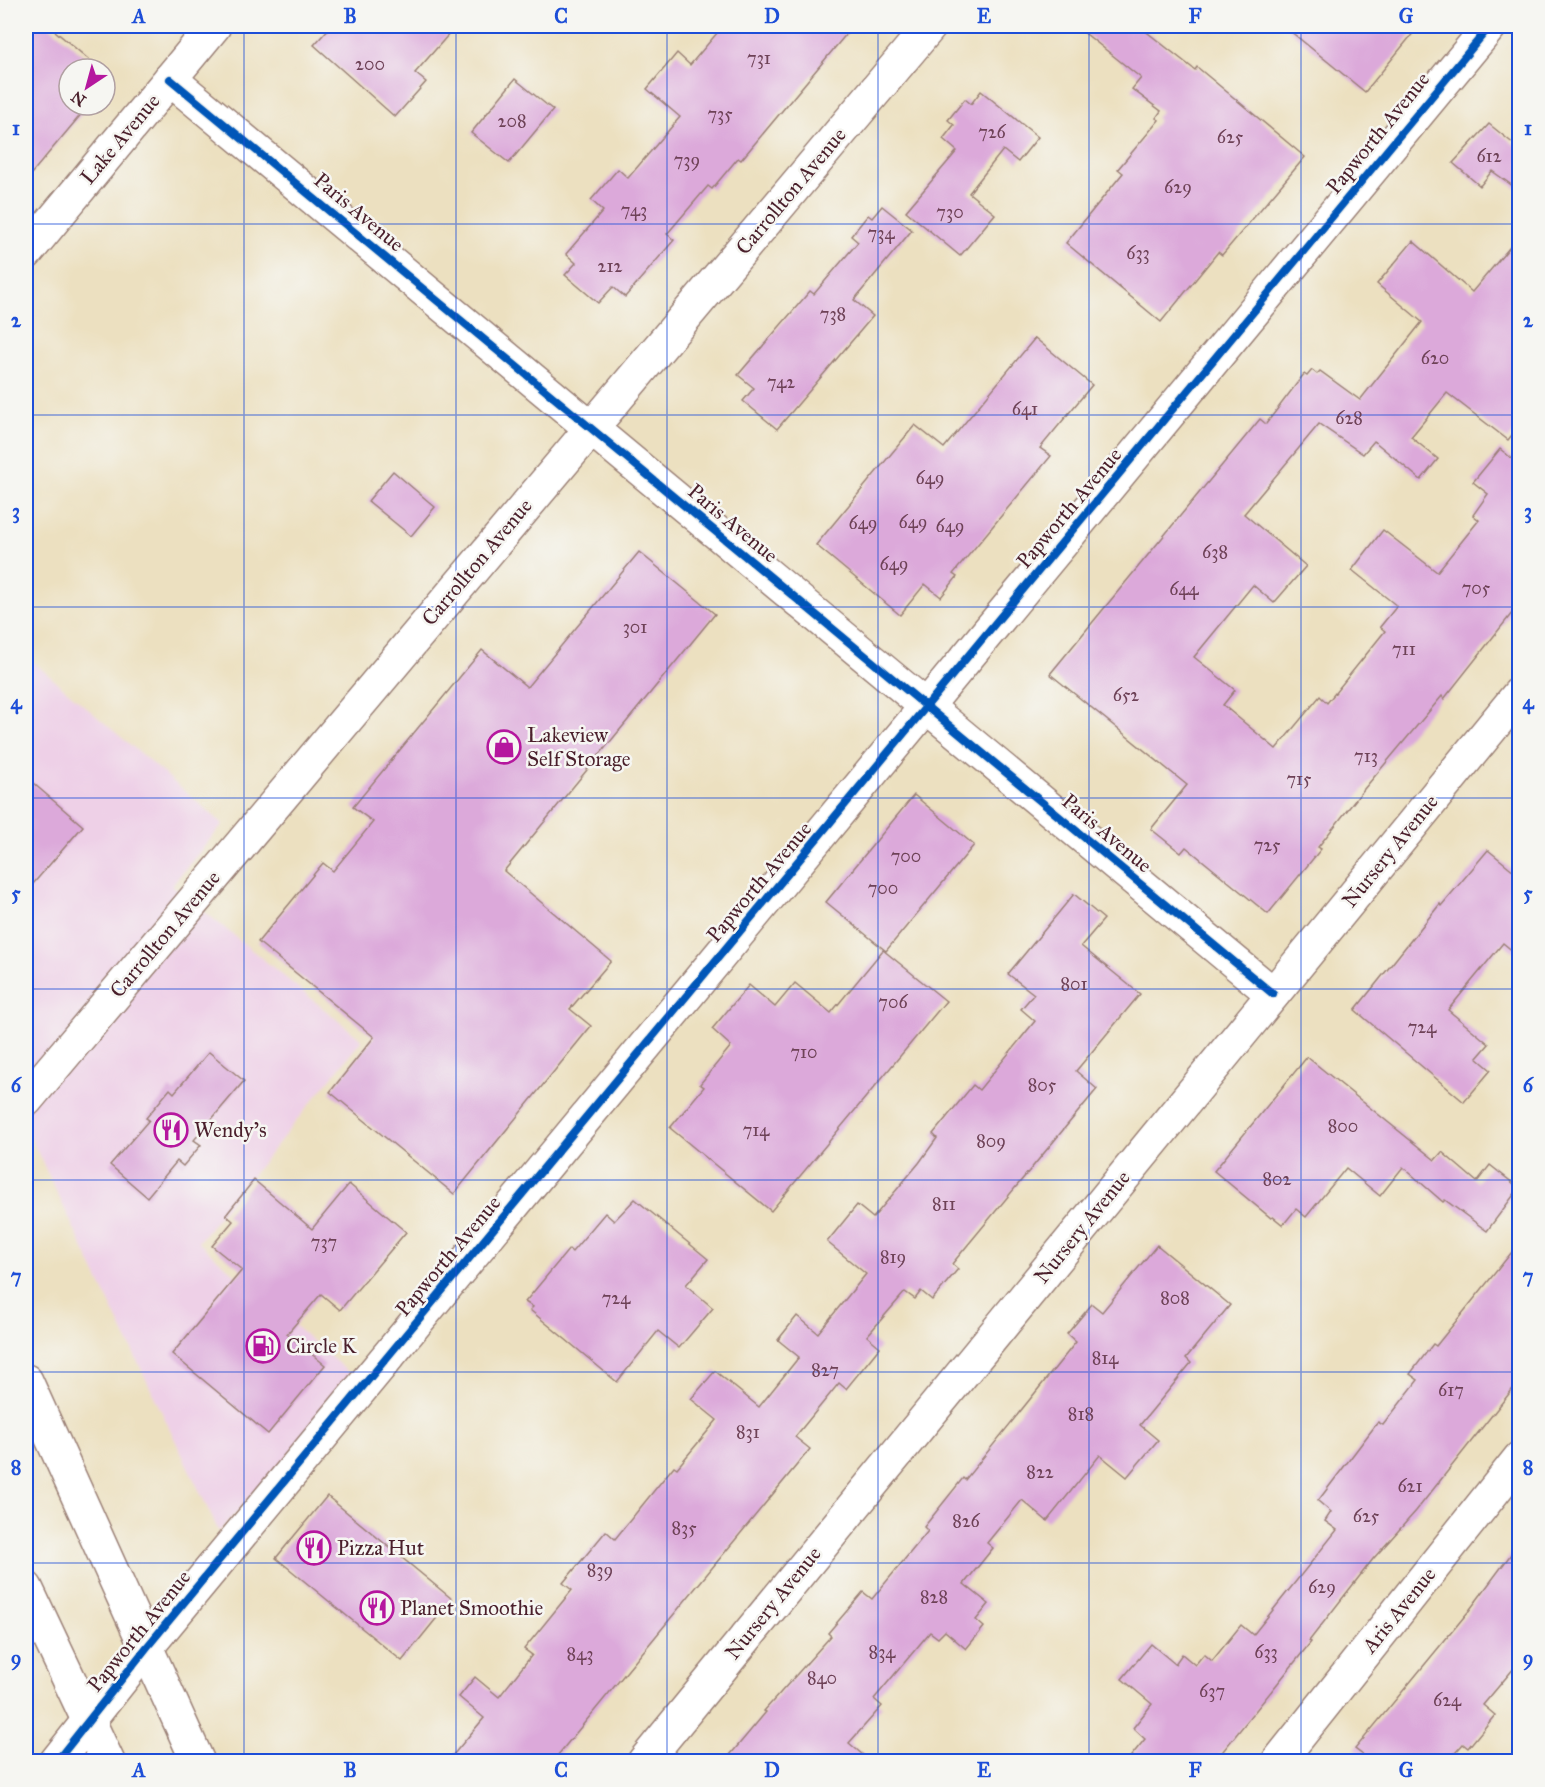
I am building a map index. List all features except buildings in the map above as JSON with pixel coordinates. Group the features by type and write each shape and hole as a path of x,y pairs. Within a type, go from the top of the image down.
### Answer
{"street":[{"name":"Lake Avenue","path":"26,253 214,26"},
{"name":"Carrollton Avenue","path":"26,1100 930,26"},
{"name":"Papworth Avenue","path":"56,1761 147,1647 1490,26"},
{"name":"Paris Avenue","path":"170,79 1273,994"},
{"name":"Nursery Avenue","path":"644,1761 1520,693"},
{"path":"26,1381 198,1761"},
{"name":"Aris Avenue","path":"1278,1761 1520,1458"},
{"path":"26,1588 108,1761"}],"shaded area":[{"path":"26,656 223,824 172,885 362,1040 198,1242 356,1379 219,1532 26,1128"}],"cycle path":[{"path":"56,1762 147,1647 1490,26"},
{"path":"170,79 1273,994"}],"place":[{"name":"Lakeview Self Storage","path":"504,747"},
{"name":"Wendy's","path":"171,1130"},
{"name":"Circle K","path":"263,1346"},
{"name":"Pizza Hut","path":"314,1548"},
{"name":"Planet Smoothie","path":"377,1608"}]}
